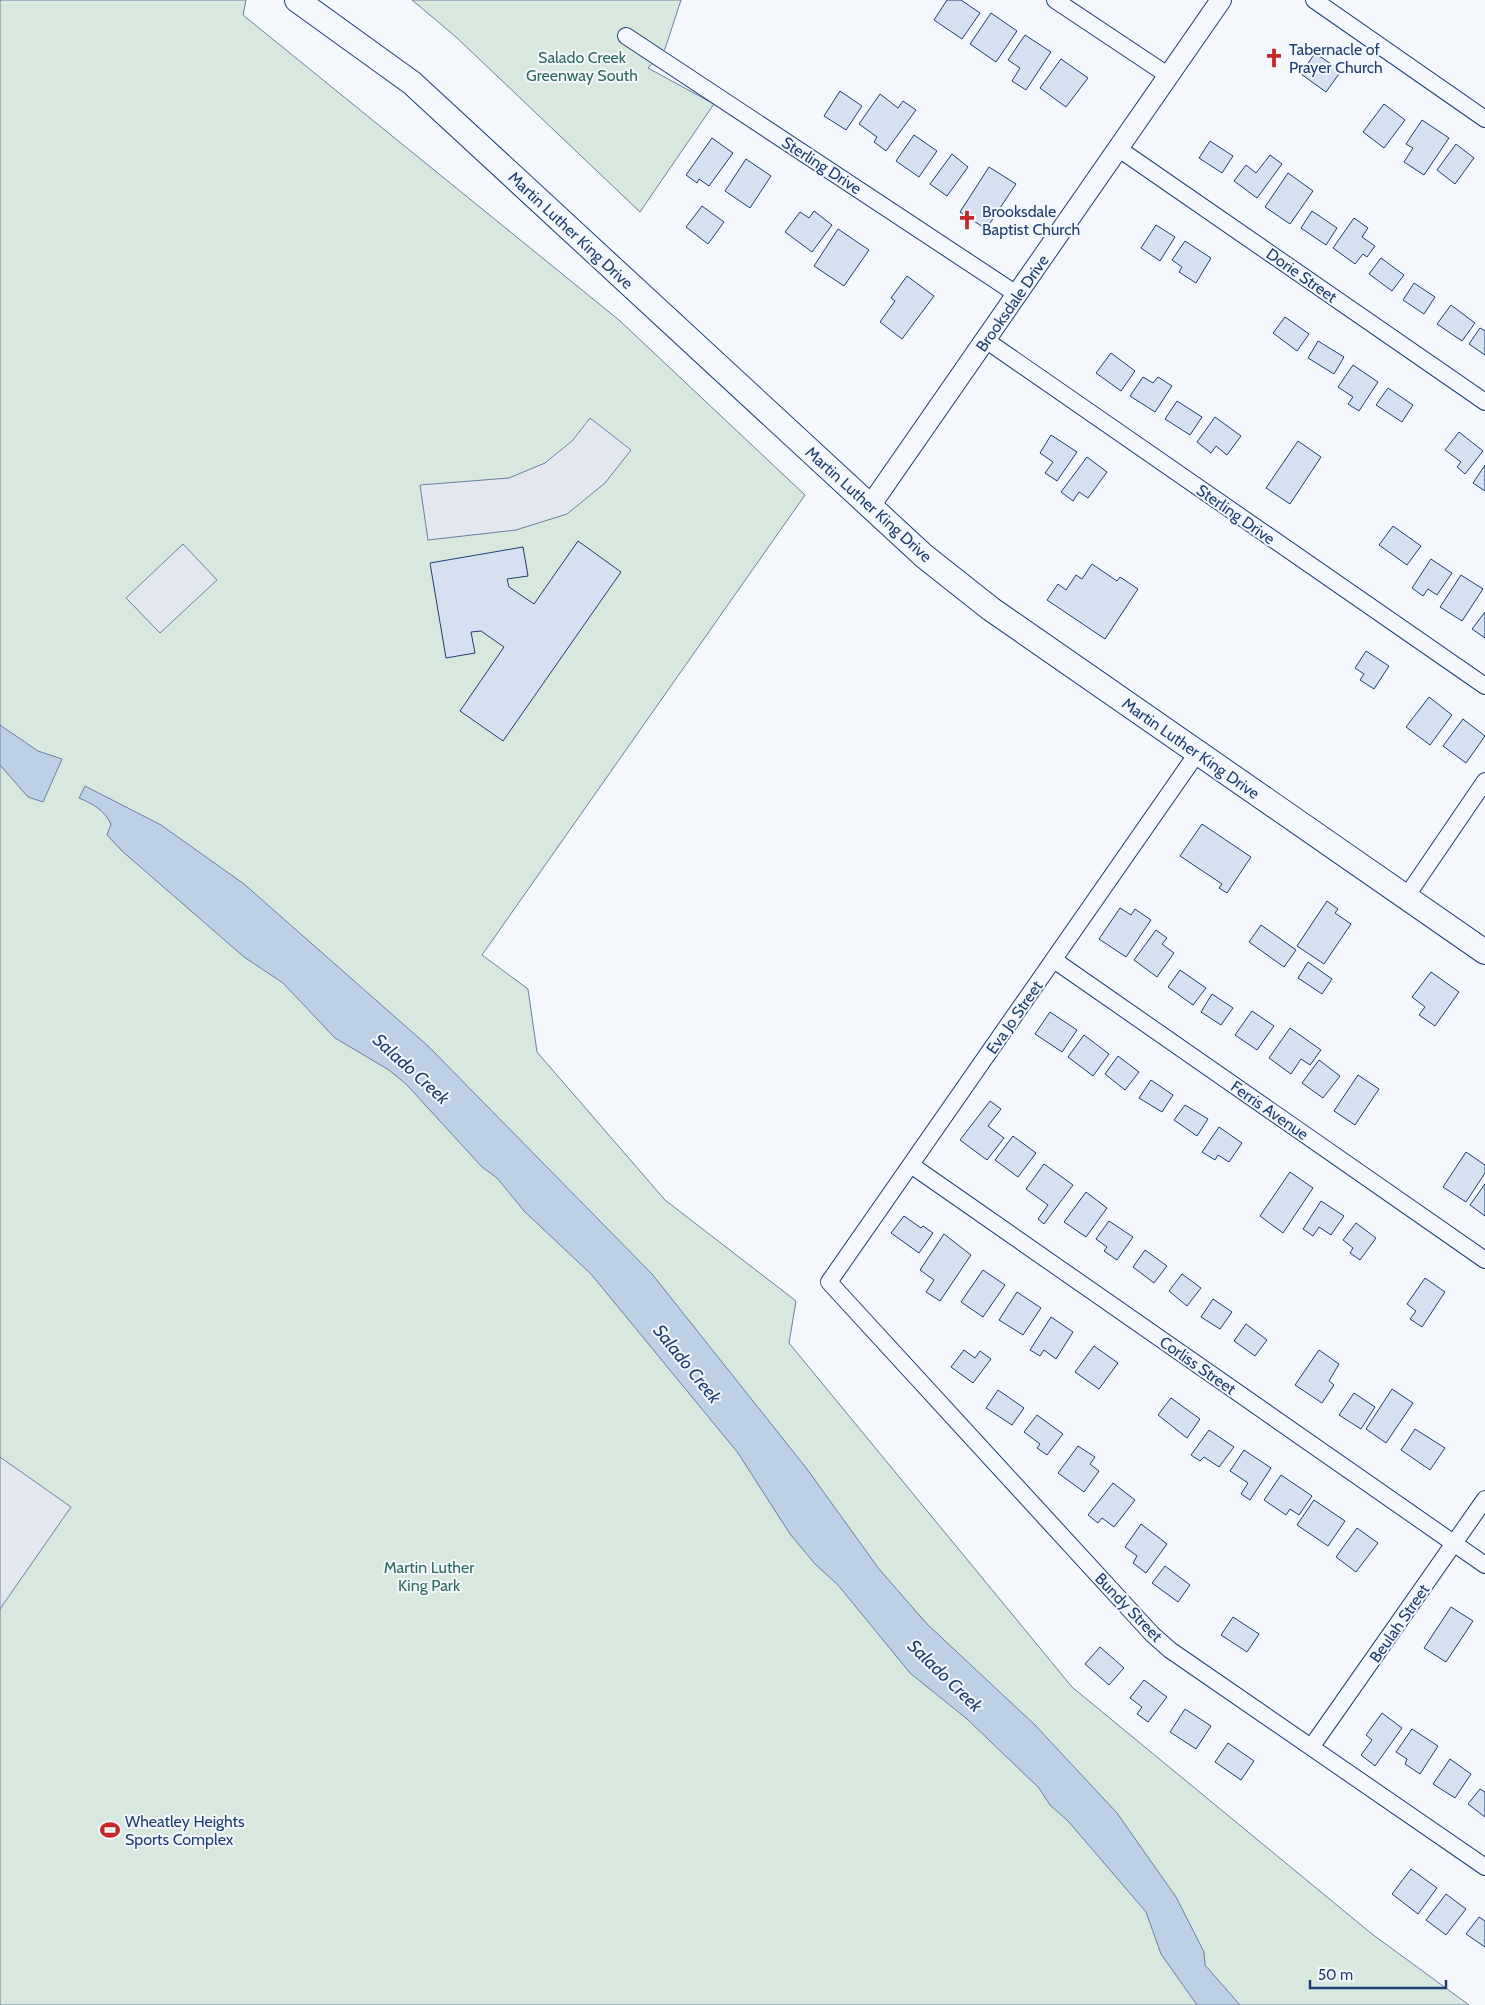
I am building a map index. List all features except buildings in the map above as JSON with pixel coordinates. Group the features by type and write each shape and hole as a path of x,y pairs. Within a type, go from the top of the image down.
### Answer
{"main road":[{"name":"Martin Luther King Drive","path":"297,0 412,83 924,556 991,609 1485,952"}],"street":[{"path":"1055,0 1169,76"},
{"name":"Brooksdale Drive","path":"870,506 987,341 1222,0"},
{"path":"1314,0 1485,119"},
{"name":"Sterling Drive","path":"626,36 1018,294"},
{"name":"Dorie Street","path":"1119,149 1485,402"},
{"name":"Sterling Drive","path":"987,341 1485,686"},
{"name":"Eva Jo Street","path":"829,1282 1198,752"},
{"path":"1406,897 1485,781"},
{"name":"Ferris Avenue","path":"1054,960 1485,1260"},
{"name":"Corliss Street","path":"911,1165 1485,1565"},
{"name":"Bundy Street","path":"829,1282 1152,1634 1170,1650 1312,1746 1485,1868"},
{"name":"Beulah Street","path":"1312,1746 1485,1499"}],"green space":[{"name":"Martin Luther King Park","path":"0,0 246,0 243,15 619,320 805,495 482,955 528,989 537,1052 665,1200 796,1301 789,1343 1072,1687 1372,1934 1469,2005 0,2005"},
{"name":"Salado Creek Greenway South","path":"412,0 681,0 665,49 648,68 714,104 640,212 456,37"}],"shaded area":[{"path":"590,418 631,450 605,483 567,514 516,530 428,540 420,485 509,478 545,463 573,440"},
{"path":"183,544 217,580 160,633 126,598"},
{"path":"0,1457 71,1507 0,1609"}],"water":[{"path":"0,725 38,751 62,759 43,802 28,797 0,765"},
{"name":"Salado Creek","path":"85,786 161,825 244,884 428,1046 652,1274 807,1469 879,1569 927,1624 1035,1725 1117,1813 1176,1897 1204,1952 1205,1965 1240,2005 1197,2005 1161,1954 1146,1912 1068,1821 1050,1805 1039,1788 967,1719 910,1673 838,1585 815,1564 790,1534 738,1453 591,1274 525,1212 497,1178 482,1167 406,1084 389,1070 335,1038 283,983 244,957 122,851 107,835 111,824 105,814 79,798"}],"place":[{"name":"Tabernacle of Prayer Church","path":"1274,58"},
{"name":"Brooksdale Baptist Church","path":"967,220"},
{"name":"Wheatley Heights Sports Complex","path":"110,1830"}]}
